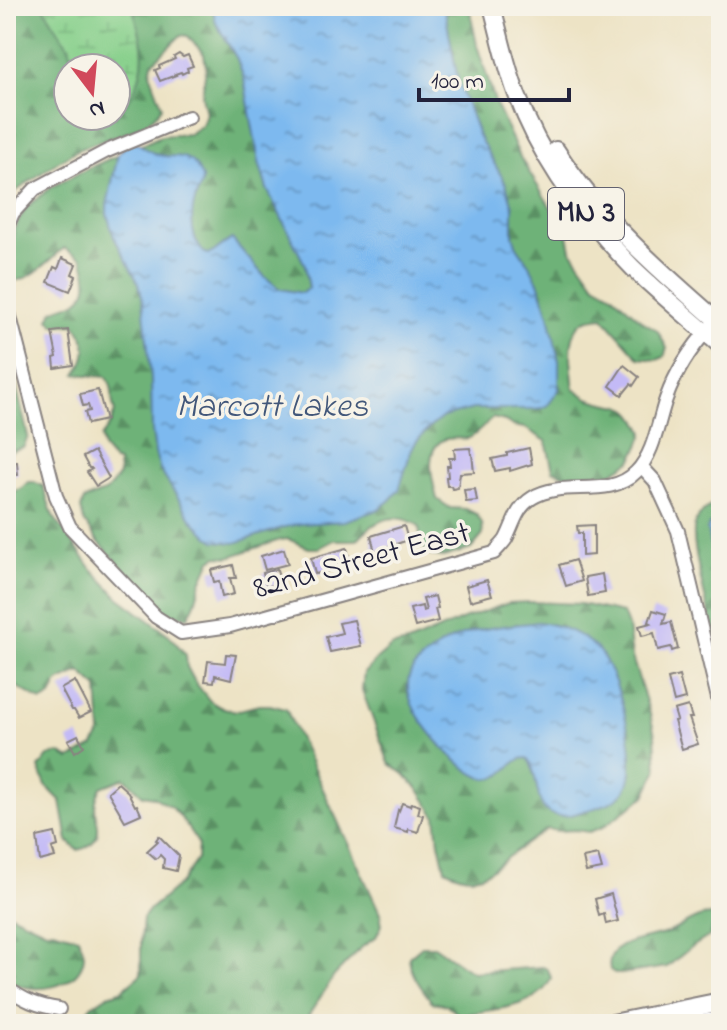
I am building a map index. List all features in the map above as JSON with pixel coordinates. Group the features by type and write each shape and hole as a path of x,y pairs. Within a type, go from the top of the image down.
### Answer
{"highway":[{"path":"613,1024 721,1002"},
{"path":"697,1024 721,1022"}],"main road":[{"name":"MN 3","path":"492,6 503,45 550,140 585,192 638,251 714,325 721,346"}],"street":[{"path":"6,229 13,213 35,189 107,151 189,117"},
{"name":"82nd Street East","path":"6,301 56,496 70,527 156,617 181,633 230,626 494,553 505,541 520,508 529,499 555,489 610,486 623,482 642,467"},
{"path":"714,325 691,349 678,371 642,467 655,481 678,531 721,711"},
{"path":"6,987 29,1002 59,1009"}],"green space":[{"name":"Marcott Lakes","path":"6,6 469,6 477,45 495,102 521,159 568,235 571,250 595,284 657,330 667,348 664,357 657,360 639,358 603,317 584,321 574,334 571,352 574,389 591,399 628,409 644,433 639,446 631,461 611,473 575,479 553,470 546,441 525,428 493,418 469,438 443,440 433,451 431,459 437,499 450,508 466,509 476,514 482,523 483,535 471,549 443,557 430,555 421,545 419,526 394,518 378,522 357,540 334,540 319,548 309,548 288,539 280,540 211,560 188,617 165,613 97,540 84,521 81,508 84,500 107,491 119,475 118,462 103,448 101,437 115,412 110,382 107,377 76,374 84,361 86,349 83,337 75,324 54,325 49,319 53,311 75,302 85,292 87,275 82,258 64,248 27,277 13,281 10,273 14,229 26,208 51,187 161,136 189,134 202,125 206,113 202,96 206,67 204,54 188,36 181,35 152,63 150,73 162,106 145,124 132,131 132,52 52,52 52,132 128,132 66,157 11,195 6,203"},
{"path":"43,6 132,6 143,52 141,71 132,93 132,52 71,52"},
{"path":"6,344 28,436 24,447 11,451 6,462"},
{"path":"28,482 43,486 53,516 92,569 118,597 169,635 186,655 187,667 210,701 236,711 259,705 286,709 380,913 382,925 376,937 334,976 303,1024 81,1024 90,1007 108,995 121,991 141,974 143,918 181,883 197,859 198,843 171,807 154,797 143,795 125,778 101,787 95,804 98,832 92,843 77,850 68,841 61,801 46,786 39,768 48,756 59,753 70,759 94,746 101,732 98,688 80,672 58,682 51,696 42,701 12,684 11,667 6,662 6,490 21,489"},
{"path":"721,498 721,658 699,569 694,534 699,516"},
{"path":"509,603 581,604 623,613 632,657 655,735 657,771 645,796 603,827 589,832 547,829 486,873 472,877 455,874 445,869 436,816 419,790 389,763 362,690 364,673 391,647"},
{"path":"6,912 46,931 78,937 84,955 81,967 74,976 52,987 39,988 26,987 6,977"},
{"path":"721,914 719,930 667,967 621,974 610,970 614,952 629,942 667,933 698,917"},
{"path":"422,946 434,946 472,972 543,967 551,978 536,996 524,1002 459,1015 447,1005 432,1002 414,975 409,957"}],"water":[{"name":"Marcott Lakes","path":"212,6 444,6 458,80 478,135 506,184 513,207 513,235 538,282 559,361 559,390 548,405 533,409 473,409 443,417 429,428 411,451 399,490 377,510 344,521 285,527 235,543 215,541 209,537 193,521 160,470 152,431 151,378 143,301 139,284 114,237 107,214 118,154 122,149 134,141 161,156 186,158 196,166 202,177 192,223 197,243 203,252 212,253 232,239 264,276 280,289 302,293 309,288 305,265 267,189 244,79 237,59 216,23"},
{"path":"721,519 721,591 707,530 710,524"},
{"path":"538,622 570,631 598,650 613,677 626,718 631,759 626,789 607,804 566,816 553,815 544,809 527,758 493,779 480,777 467,769 447,752 427,728 409,695 412,670 441,645 467,633"}],"building":[{"path":"179,54 183,57 188,55 193,66 182,74 160,81 155,70"},
{"path":"62,258 76,264 72,274 76,276 70,291 48,282"},
{"path":"68,330 73,365 55,368 54,358 57,357 52,332"},
{"path":"624,365 639,377 622,395 610,386"},
{"path":"98,390 106,420 88,424 85,412 90,411 88,405 83,406 80,394"},
{"path":"470,448 474,472 460,473 458,488 452,489 447,486 446,477 449,458 455,458 454,449"},
{"path":"529,448 532,464 510,471 510,468 495,471 492,459"},
{"path":"94,451 109,478 96,486 87,472 92,469 83,457"},
{"path":"7,462 17,462 18,475 7,475"},
{"path":"475,489 477,501 466,502 464,490"},
{"path":"594,525 594,555 582,556 582,533 578,533 577,526"},
{"path":"404,526 408,540 373,552 371,536"},
{"path":"347,548 350,561 315,574 311,558"},
{"path":"284,549 288,564 265,570 261,556"},
{"path":"575,560 582,581 566,586 559,565"},
{"path":"233,565 236,578 230,578 234,594 222,597 219,581 214,582 211,570"},
{"path":"277,569 280,583 267,587 263,573"},
{"path":"602,574 605,593 588,596 585,577"},
{"path":"487,580 492,595 470,601 466,586"},
{"path":"435,596 438,621 415,627 410,609 422,606 423,611 426,610 423,599"},
{"path":"653,610 666,614 663,624 671,622 678,649 658,650 654,633 642,636 639,626 651,623"},
{"path":"354,620 361,646 330,652 326,637 342,633 339,623"},
{"path":"226,654 236,655 231,679 215,675 214,682 205,681 208,661 225,663"},
{"path":"679,676 685,699 674,702 668,679"},
{"path":"75,681 91,712 79,718 61,689"},
{"path":"688,706 698,744 682,749 674,710"},
{"path":"78,735 84,746 75,752 68,740"},
{"path":"118,783 128,792 141,814 125,821 108,792"},
{"path":"402,803 420,806 418,814 423,815 418,832 394,828"},
{"path":"55,833 58,846 52,848 55,857 40,861 37,837"},
{"path":"159,836 179,856 176,871 163,868 164,859 160,855 156,859 147,851"},
{"path":"598,855 602,869 586,872 583,858"},
{"path":"611,894 618,921 606,924 604,914 599,916 595,899"}]}
